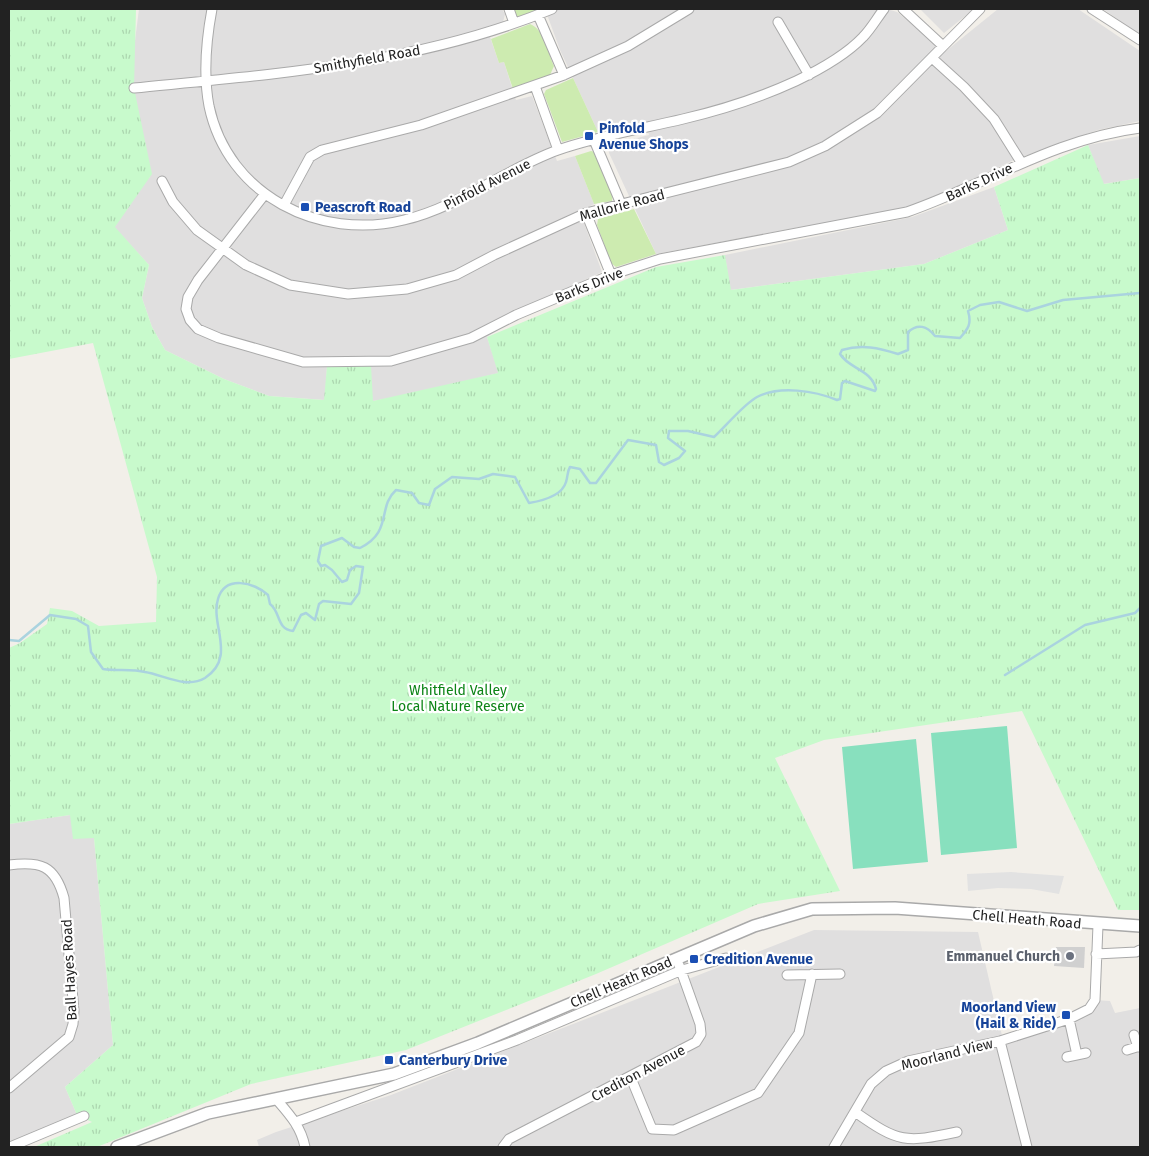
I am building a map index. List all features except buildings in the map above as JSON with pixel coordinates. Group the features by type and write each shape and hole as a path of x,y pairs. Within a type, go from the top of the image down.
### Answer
{"street":[{"name":"Pinfold Avenue","path":"212,9 205,56 206,81 209,107 219,135 244,174 265,194 284,206 317,220 345,226 388,224 430,212 521,166 558,150 738,105 809,75 851,48 863,37 884,9"},
{"path":"509,9 514,23"},
{"name":"Smithyfield Road","path":"134,88 308,70 404,54 514,23 552,9"},
{"path":"284,206 310,157 322,150 422,125 564,75 628,46 689,9"},
{"path":"903,9 943,46 980,9"},
{"path":"1092,9 1140,40"},
{"path":"538,15 564,75"},
{"path":"778,22 809,75"},
{"name":"Mallorie Road","path":"162,181 173,202 197,230 246,265 290,285 348,294 407,289 456,275 494,255 586,213 789,162 825,146 878,113 943,46"},
{"path":"932,58 964,87 994,119 1021,162"},
{"path":"535,86 558,150"},
{"name":"Barks Drive","path":"265,194 222,249 188,297 186,309 190,320 198,329 219,338 303,362 391,360 471,338 516,315 611,275 660,260 907,212 945,199 1021,162 1057,147 1098,134 1140,128"},
{"path":"594,140 621,204"},
{"path":"586,213 611,275"},
{"name":"Ball Hayes Road","path":"9,865 27,863 43,866 50,870 61,886 64,898 74,1011 69,1037 9,1088"},
{"name":"Chell Heath Road","path":"117,1147 208,1113 394,1074 478,1043 754,926 812,909 895,908 1098,925 1140,926"},
{"name":"Moorland View","path":"834,1147 871,1084 886,1071 908,1061 1000,1042 1069,1019 1089,1009 1095,1000 1098,925"},
{"path":"1096,954 1136,952 1140,950"},
{"name":"Crediton Avenue","path":"502,1147 509,1139 631,1078 696,1042 701,1034 700,1024 682,970 675,958"},
{"name":"Chell Heath Road","path":"296,1122 518,1040 682,970 726,958"},
{"path":"631,1078 652,1129 674,1130 758,1093 799,1033 812,974"},
{"path":"787,975 840,974"},
{"path":"1069,1019 1076,1055"},
{"path":"1127,1050 1139,1046 1134,1035"},
{"path":"1000,1042 1027,1147"},
{"path":"1067,1057 1086,1053"},
{"path":"277,1100 296,1122 302,1134 305,1147"},
{"path":"855,1112 879,1130 900,1139 919,1140 957,1132"},
{"path":"10,1147 84,1116"}],"shaded area":[{"path":"139,9 502,9 505,14 503,22 487,28 499,63 504,62 516,100 532,96 557,161 575,156 594,204 580,212 602,272 565,289 487,337 499,373 407,395 373,401 327,366 325,400 269,396 224,379 165,350 152,327 142,298 149,265 114,227 135,187 150,177 134,112 131,72"},
{"path":"545,9 887,9 897,12 946,51 998,9 1078,9 1140,51 1140,121 1098,130 1014,160 906,210 800,227 656,254 609,153 609,145 649,135 646,122 598,132 560,50"},
{"path":"920,9 974,9 944,33"},
{"path":"1103,9 1140,9 1140,35"},
{"path":"1140,136 1140,178 1103,184 1088,145"},
{"path":"994,187 1008,230 924,264 730,290 725,255 912,217"},
{"path":"70,815 94,838 113,1045 65,1087 77,1115 9,1146 9,824"},
{"path":"1011,872 1064,876 1059,894 1031,889 998,888 968,891 967,874"},
{"path":"814,930 978,932 1003,1040 1069,1019 1095,1000 1110,1001 1115,1013 1140,1008 1140,1147 259,1147 257,1140 276,1132 391,1095"},
{"name":"Emmanuel Church","path":"1056,947 1085,947 1084,968 1054,966"}],"green space":[{"name":"Whitfield Valley Local Nature Reserve","path":"9,9 136,9 134,88 152,174 115,227 149,265 142,298 152,327 165,350 224,379 269,396 324,400 327,366 371,366 373,401 498,373 487,337 656,267 725,255 731,290 924,264 1008,230 994,187 1088,145 1104,184 1140,178 1140,910 1118,910 1022,711 824,740 775,758 840,891 758,904 596,974 406,1050 251,1084 97,1147 34,1147 92,1122 77,1115 65,1087 113,1045 94,838 73,839 70,815 9,824 9,648 20,643 47,624 50,608 72,611 99,626 156,622 157,577 93,343 9,359"},
{"path":"513,9 540,9 520,17 515,15"},
{"path":"530,24 542,36 554,66 550,75 513,89 504,62 499,63 491,39"},
{"path":"573,78 598,132 562,142 544,94 546,90"},
{"path":"591,151 595,152 613,193 612,201 594,204 575,156"},
{"path":"634,209 656,254 616,267 611,263 597,225 598,219"},
{"path":"1007,726 1017,848 941,855 931,733"},
{"path":"916,739 928,862 853,869 842,747"}],"waterway":[{"path":"9,640 19,641 50,615 76,619 88,626 91,652 103,669 140,671 183,682 198,681 214,670 219,660 221,651 216,609 218,599 227,586 240,583 262,590 268,595 270,604 276,611 281,624 288,630 293,631 301,615 306,613 315,620 319,604 323,601 351,604 359,593 363,567 356,566 350,570 347,580 342,582 332,570 325,565 321,566 318,561 321,546 342,538 354,547 360,548 370,542 377,535 387,504 396,490 412,493 419,503 429,505 435,489 452,477 479,479 493,474 515,477 529,503 539,501 551,497 564,487 570,467 580,469 590,483 596,483 628,440 656,445 659,462 664,465 679,458 685,451 668,438 669,431 688,431 714,437 746,405 766,393 787,390 808,392 837,400 840,399 842,383 845,381 875,391 876,389 870,377 844,359 840,354 842,350 870,347 898,354 908,350 908,332 915,327 926,328 935,336 960,338 968,326 970,319 968,311 980,305 999,302 1027,311 1063,300 1140,293"},
{"path":"1005,675 1085,625 1135,613 1140,608"}],"place":[{"name":"Pinfold Avenue Shops","path":"589,136"},
{"name":"Peascroft Road","path":"305,207"},
{"name":"Emmanuel Church","path":"1070,956"},
{"name":"Credition Avenue","path":"694,959"},
{"name":"Moorland View (Hail & Ride)","path":"1066,1015"},
{"name":"Canterbury Drive","path":"389,1060"}]}
